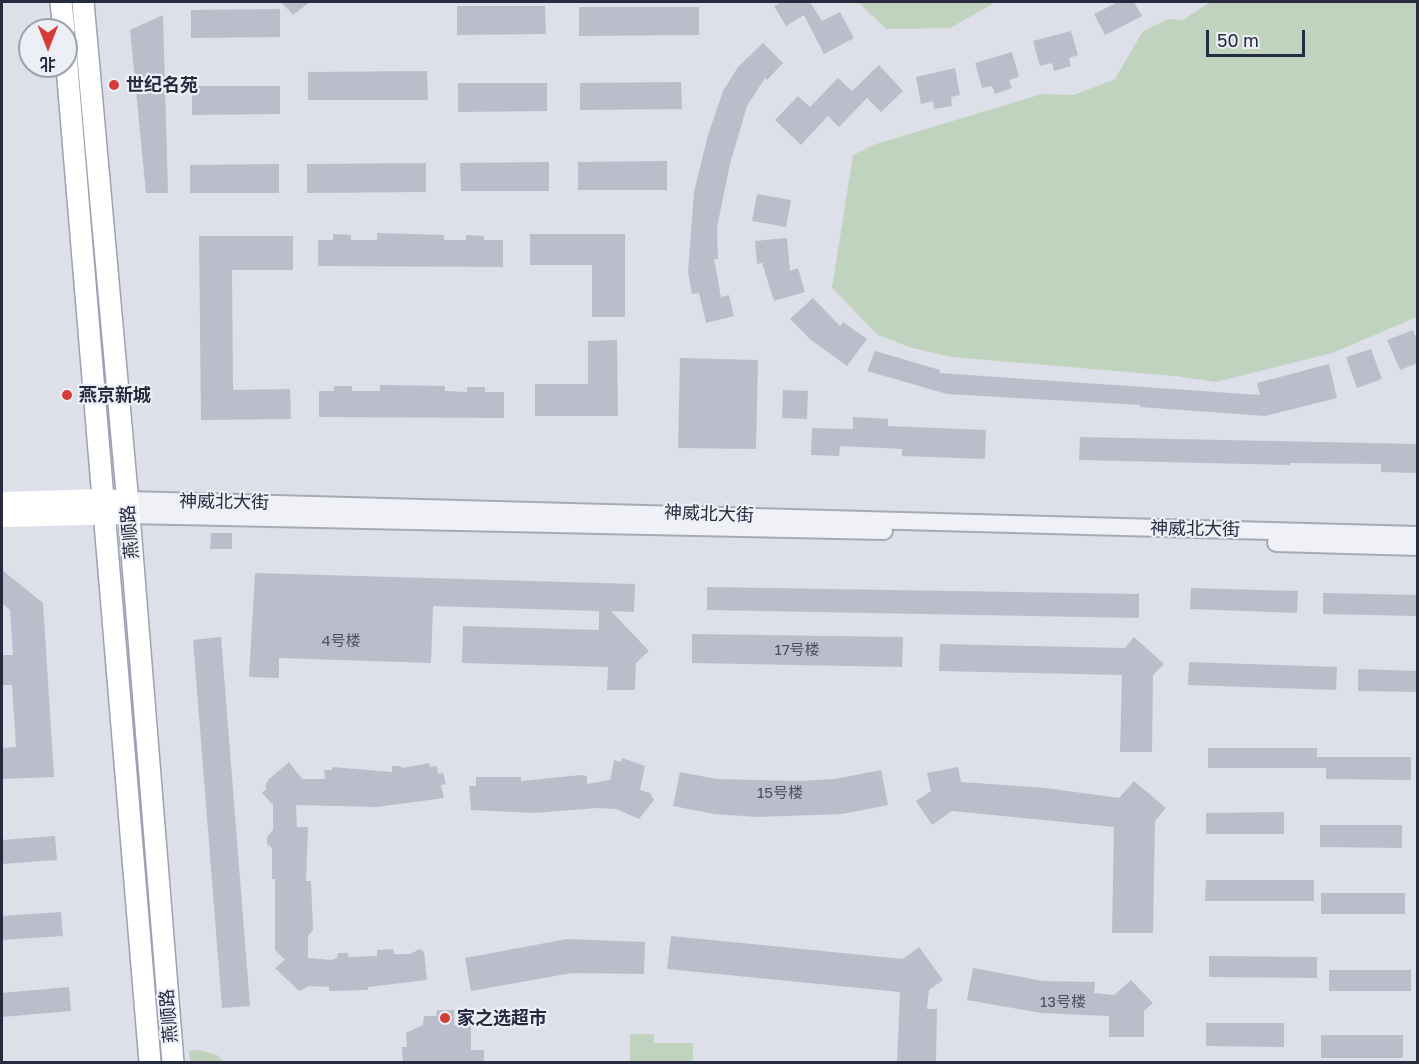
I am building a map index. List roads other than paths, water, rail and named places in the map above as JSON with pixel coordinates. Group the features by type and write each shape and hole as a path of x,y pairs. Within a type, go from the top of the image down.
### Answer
{"main road":[{"path":"61,2 63,18"},
{"name":"燕顺路","path":"83,2 128,508 173,1062"},
{"name":"燕顺路","path":"68,78 106,506 150,1062"},
{"name":"神威北大街","path":"2,501 128,508"},
{"name":"神威北大街","path":"2,518 106,506"}],"street":[{"name":"神威北大街","path":"128,508 1418,535"},
{"name":"神威北大街","path":"128,508 1418,547"}],"place":[{"name":"世纪名苑","path":"114,85"},
{"name":"燕京新城","path":"67,395"},
{"name":"家之选超市","path":"445,1018"}]}
